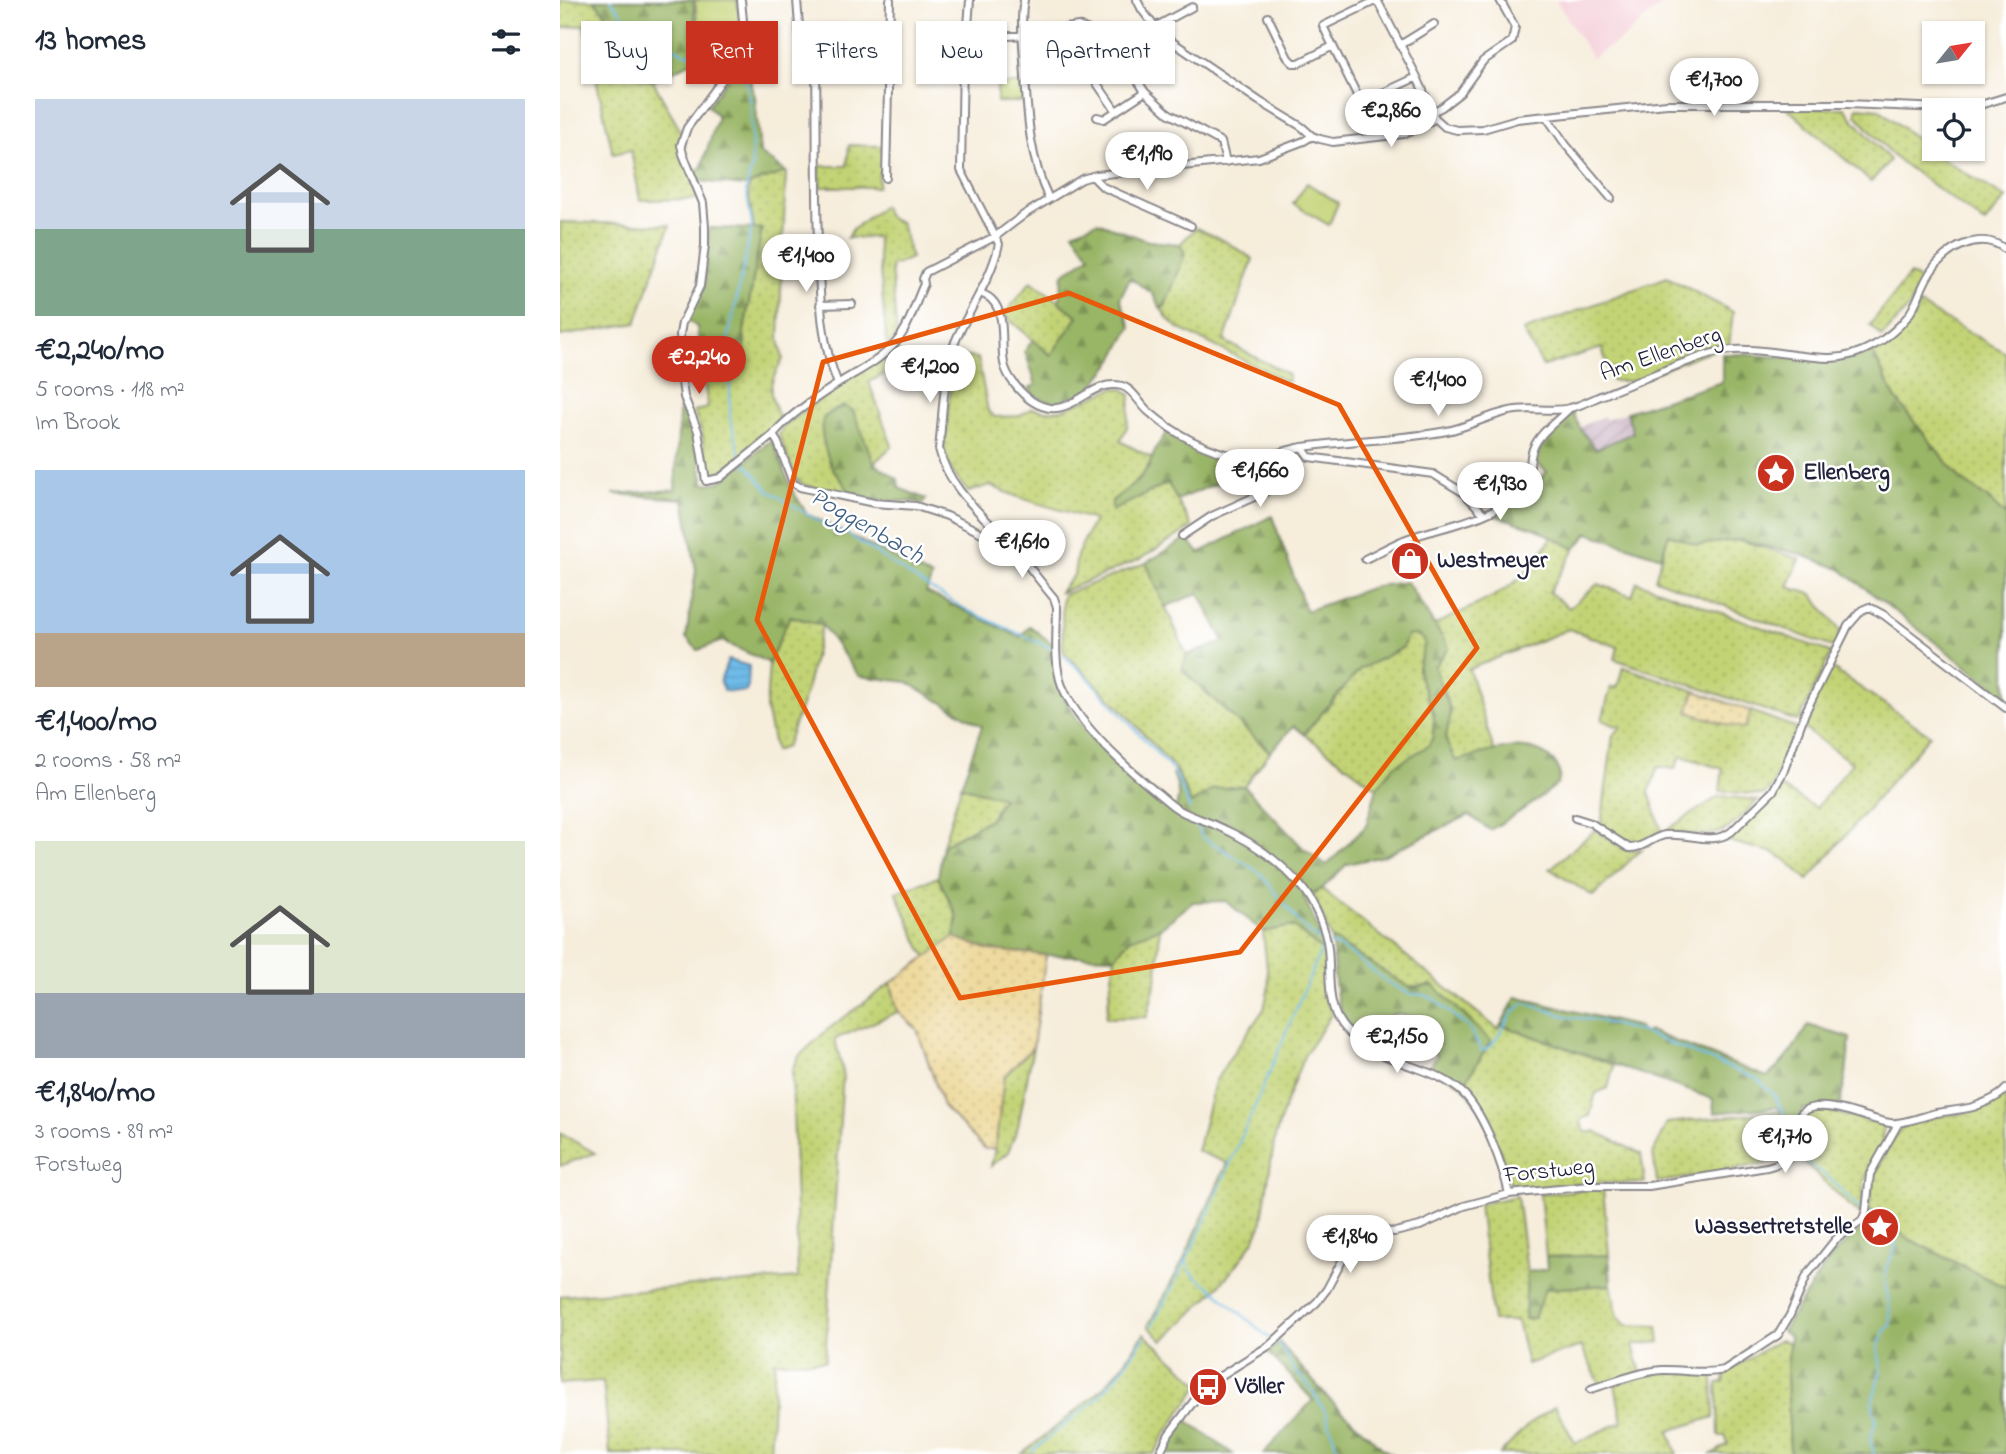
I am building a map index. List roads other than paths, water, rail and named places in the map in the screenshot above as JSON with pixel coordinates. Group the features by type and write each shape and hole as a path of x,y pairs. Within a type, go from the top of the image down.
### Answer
{"street":[{"path":"741,0 744,31 738,58 687,128 681,145 703,203 705,236 700,286 682,323 680,334 684,397 698,431 706,481 720,478 773,435 788,419 871,364 893,346 902,334 924,284 926,272 996,236 1025,214 1082,179 1259,158 1312,136"},
{"path":"797,0 800,39 816,66 820,305 823,334 838,384"},
{"path":"886,178 890,0"},
{"path":"968,21 970,0"},
{"path":"1023,21 1024,0"},
{"path":"1137,0 1150,21"},
{"path":"1416,77 1361,103 1323,26 1377,0 1416,77 1434,115 1445,127 1457,130 1483,130 1517,120 1667,104 1847,104 1967,109 2006,97"},
{"path":"1175,44 1312,136 1332,142 1404,134 1422,127 1460,93 1483,61 1512,41 1515,27 1500,0"},
{"path":"1166,21 1192,7"},
{"path":"1268,18 1293,63 1333,46"},
{"path":"1400,45 1434,24"},
{"path":"963,84 961,170 999,244 981,293 949,360 939,449 942,461 967,499 1011,545 1054,598 1057,607 1058,667 1061,684 1092,730 1132,772 1179,811 1215,824 1248,841 1303,888 1311,900 1328,943 1332,1000 1337,1018 1343,1027 1371,1050 1434,1074 1464,1094 1480,1117 1506,1178 1509,1194"},
{"path":"1026,84 1034,158 1039,178 1049,199"},
{"path":"1097,84 1116,111"},
{"path":"1141,84 1168,113 1221,142 1226,162"},
{"path":"1097,117 1104,119 1146,92"},
{"path":"1546,116 1566,145 1611,198"},
{"path":"1091,176 1103,187 1191,226"},
{"name":"Am Ellenberg","path":"1365,559 1406,539 1484,514 1521,492 1529,481 1531,451 1538,438 1570,409 1720,351 1741,349 1830,358 1865,351 1906,319 1930,273 1950,252 1976,240 1989,240 2006,250"},
{"path":"819,261 841,261"},
{"name":"Am Ellenberg","path":"981,293 993,300 1000,313 1004,366 1013,382 1029,400 1053,409 1067,407 1105,387 1124,386 1158,419 1184,436 1216,452 1248,459 1302,447 1450,430 1514,410 1570,409"},
{"path":"820,305 852,304"},
{"path":"773,435 793,483 800,487 874,503 916,506 947,516 1011,545"},
{"path":"1302,447 1309,457 1433,474 1464,493 1484,514"},
{"path":"1182,536 1212,516 1264,493 1281,482 1286,472 1283,452"},
{"path":"1575,818 1591,823 1633,849 1668,835 1715,839 1731,832 1773,791 1805,713 1848,626 1861,610 1869,607 1884,615 2006,708"},
{"path":"1591,1389 1662,1370 1724,1370 1778,1335 1790,1315 1807,1275 1835,1240 1865,1216 1870,1174 1898,1124 1972,1107 1988,1101 2006,1089"},
{"name":"Forstweg","path":"1159,1454 1169,1434 1206,1385 1270,1345 1317,1302 1327,1289 1353,1240 1360,1233 1368,1230 1408,1230 1464,1206 1509,1194 1590,1186 1661,1185 1767,1167 1779,1163 1789,1155 1799,1119 1804,1111 1813,1107 1834,1108 1898,1124"}],"water":[{"path":"728,660 749,666 746,692 724,691 720,682"}],"waterway":[{"name":"Poggenbach","path":"611,0 631,26 686,54"},
{"name":"Poggenbach","path":"740,455 730,418 727,344 752,226 746,190 752,166 751,103 747,84"},
{"name":"Poggenbach","path":"746,464 768,490 825,525 846,533 969,611 1051,648"},
{"name":"Poggenbach","path":"1063,655 1087,677 1175,773 1190,809"},
{"path":"1196,825 1202,837 1261,874 1299,922 1325,943"},
{"path":"1152,1326 1205,1220 1324,944"},
{"path":"1330,944 1354,956 1387,982 1410,994 1425,995 1435,1000 1469,1028 1482,1051 1495,1041 1512,1013 1525,1003 1569,1017 1595,1020 1642,1032 1757,1079 1775,1096 1783,1112 1789,1145"},
{"path":"1797,1152 1828,1177 1862,1211"},
{"path":"1871,1214 1889,1229 1896,1244 1885,1271 1890,1326 1885,1330 1878,1347 1881,1369 1872,1404 1876,1420 1870,1439 1874,1454"},
{"path":"1186,1260 1196,1277 1269,1338"},
{"path":"1032,1451 1097,1399 1122,1370 1144,1338"},
{"path":"1278,1345 1325,1411 1339,1454"}],"place":[{"name":"Ellenberg","path":"1776,473"},
{"name":"Westmeyer","path":"1410,561"},
{"name":"Wassertretstelle","path":"1880,1227"},
{"name":"Völler","path":"1208,1387"}]}
